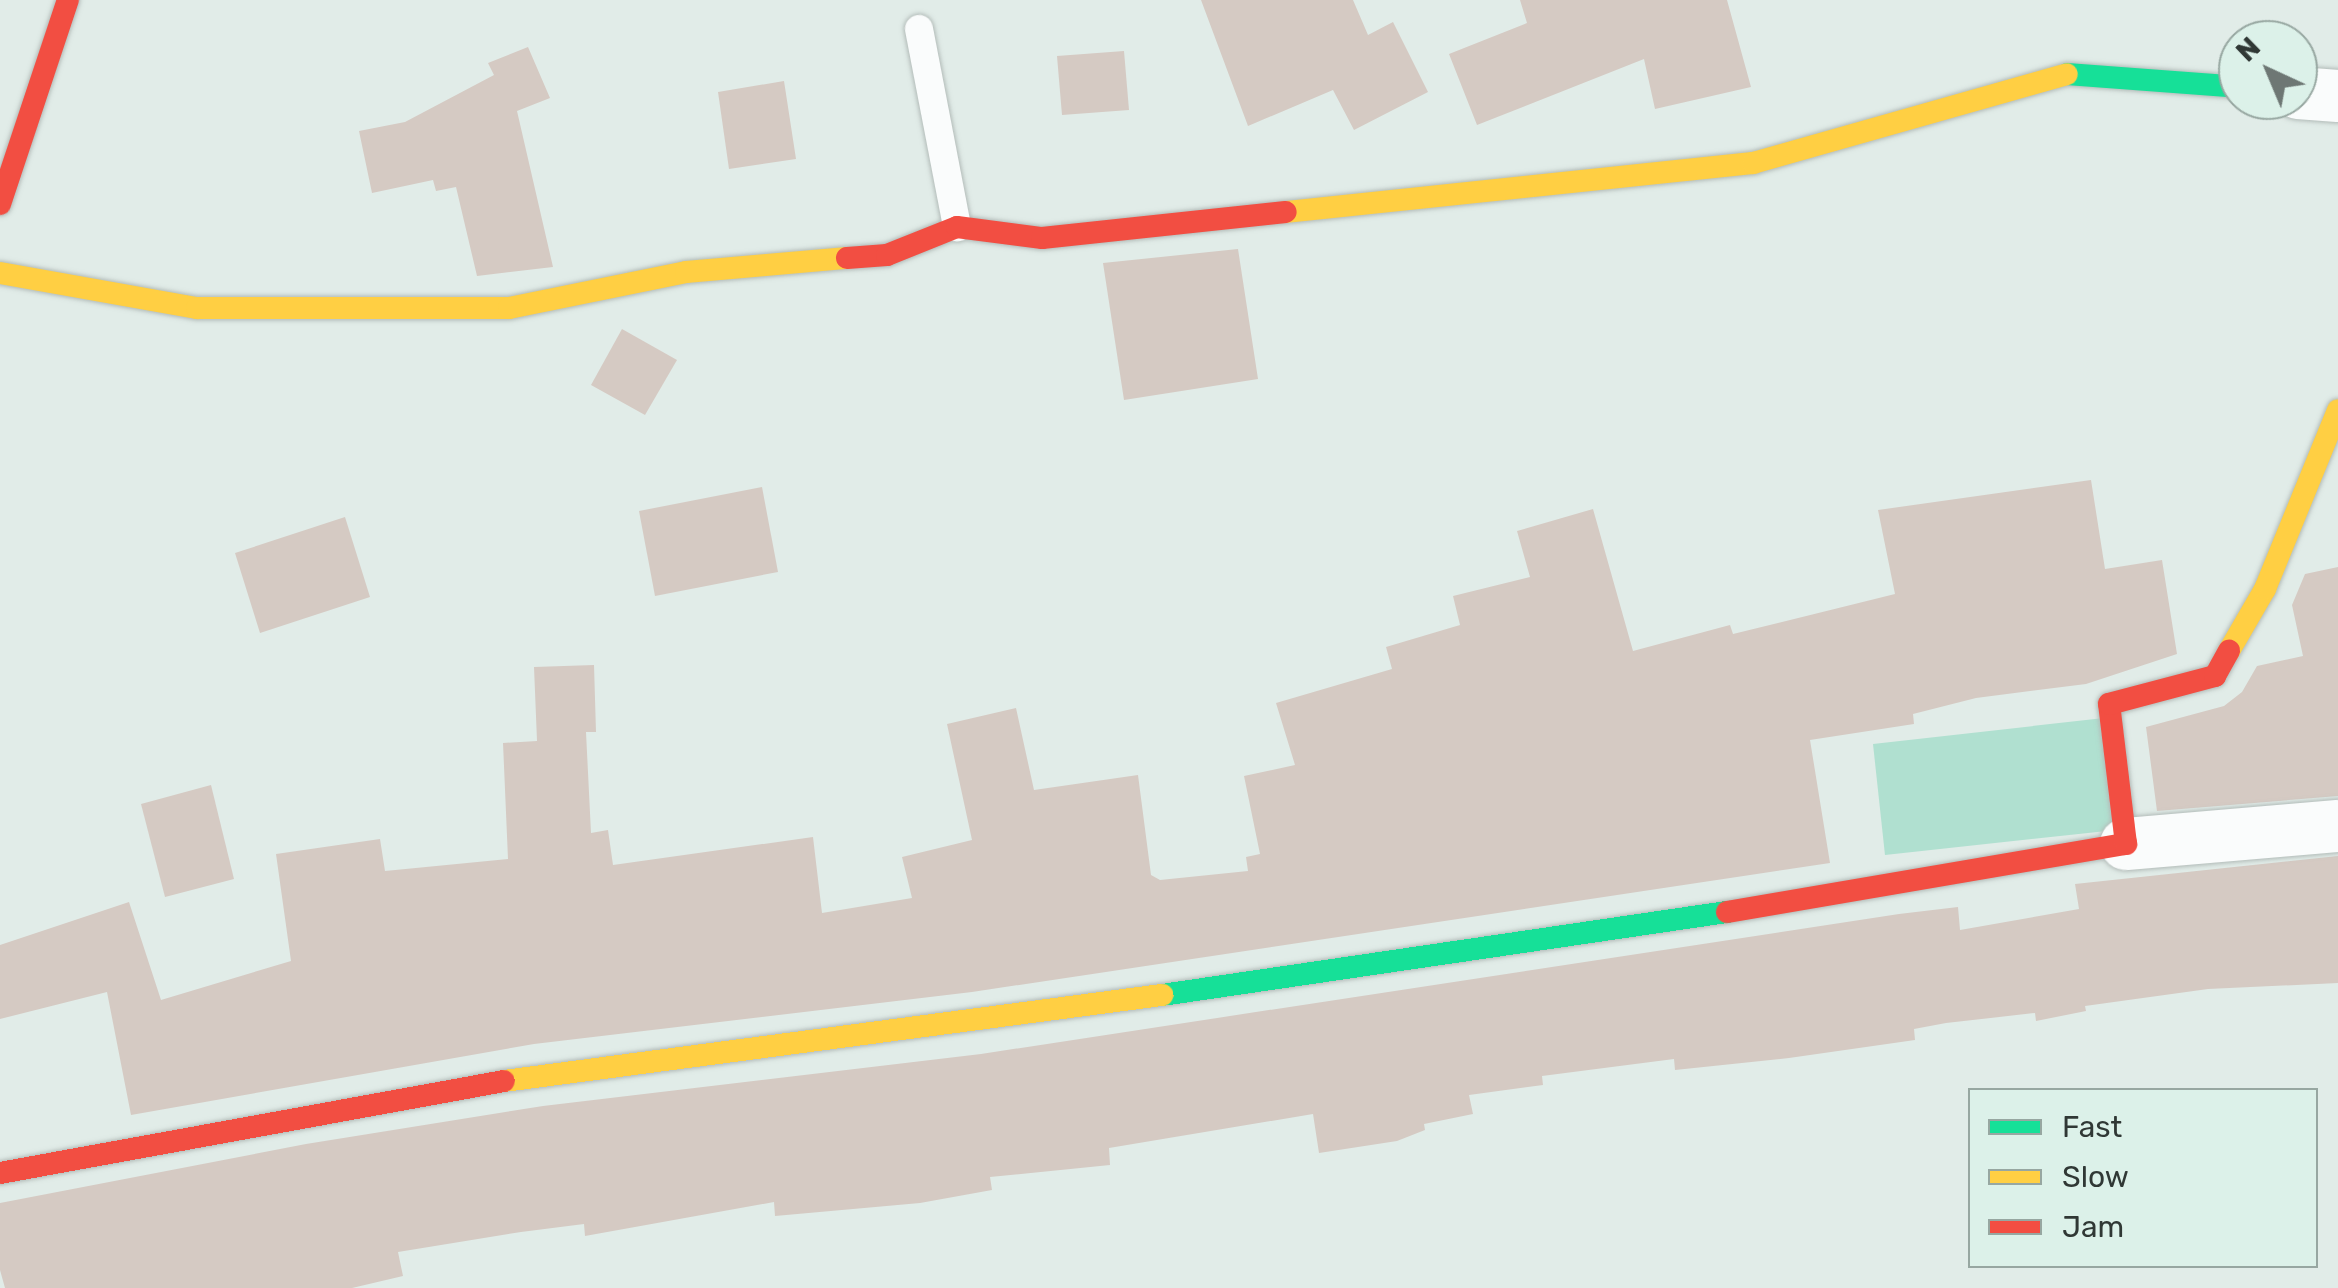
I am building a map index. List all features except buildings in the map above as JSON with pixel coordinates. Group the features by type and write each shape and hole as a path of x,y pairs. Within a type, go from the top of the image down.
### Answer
{"street":[{"path":"0,204 68,0"},
{"path":"0,273 197,308 305,302 509,308 686,272 887,255 957,227 1042,238 1753,164 2072,73 2218,85"},
{"path":"2126,844 2109,704 2215,676 2266,589 2338,410"},
{"path":"0,1174 300,1113 520,1078 976,1024 1701,916 2126,844 2338,826"}],"lane":[{"path":"919,28 957,227"}],"green space":[{"path":"2104,718 2116,830 1885,855 1873,744"}],"traffic: fast":[{"path":"2067,74 2218,85"},
{"path":"1162,995 1727,912"}],"traffic: slow":[{"path":"1286,212 1753,163 2067,74"},
{"path":"0,273 197,308 509,308 686,272 847,258"},
{"path":"2229,651 2265,589 2338,410"},
{"path":"504,1081 1162,995"}],"traffic: jam":[{"path":"0,204 68,0"},
{"path":"847,258 887,255 957,227 1042,238 1286,212"},
{"path":"1727,912 2126,844 2109,704 2215,676 2229,651"},
{"path":"0,1173 504,1081"}]}
